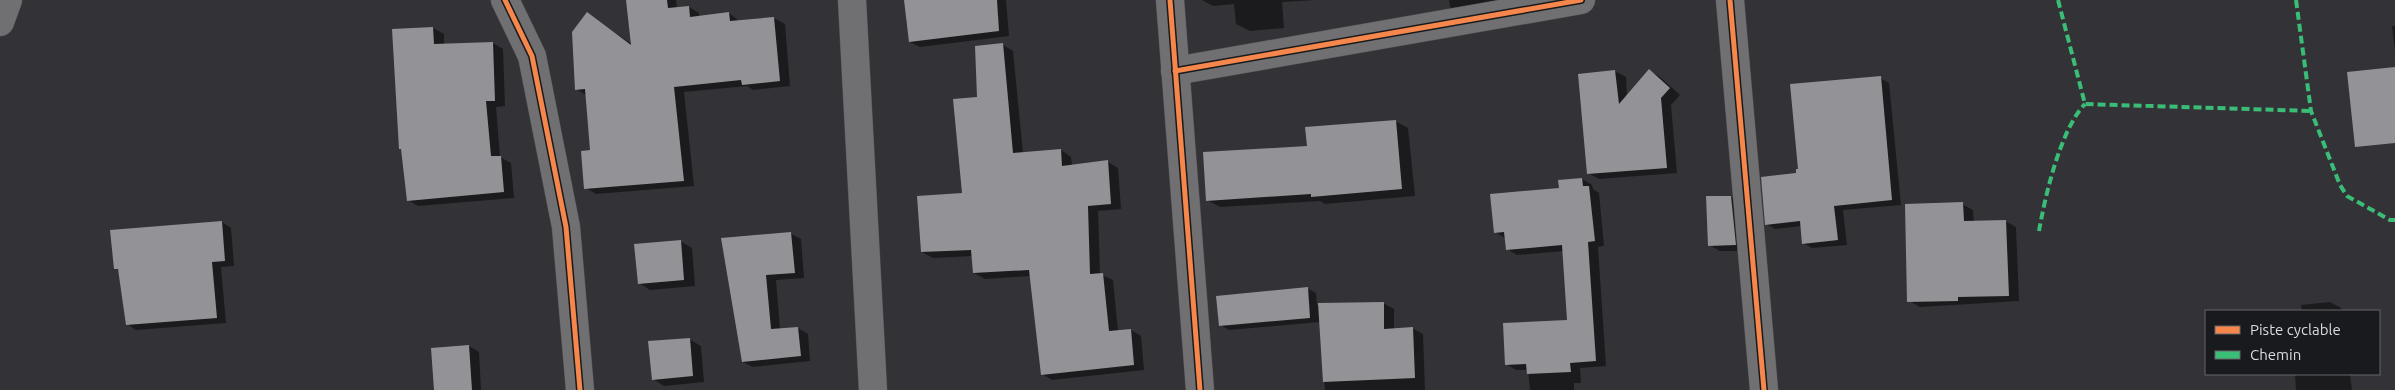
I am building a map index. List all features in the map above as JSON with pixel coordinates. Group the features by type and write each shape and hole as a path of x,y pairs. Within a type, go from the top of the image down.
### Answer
{"street":[{"path":"0,22 8,0"},
{"path":"505,0 532,56 566,227 580,390"},
{"path":"852,0 873,390"},
{"path":"1170,0 1200,390"},
{"path":"1175,71 1581,0"},
{"path":"1730,0 1764,390"}],"building":[{"path":"626,0 667,0 668,8 689,6 690,17 729,12 730,21 774,17 780,81 742,85 741,80 674,87 684,181 584,189 581,151 590,150 585,89 575,90 572,32 587,12 631,45"},
{"path":"904,0 997,0 999,31 909,42"},
{"path":"433,27 434,44 493,42 495,101 486,101 491,156 501,156 504,192 407,201 401,149 399,149 392,29"},
{"path":"1003,43 1013,153 1061,149 1062,166 1108,160 1111,204 1088,206 1090,274 1103,273 1109,331 1131,329 1134,365 1041,375 1029,270 973,273 971,250 921,252 917,196 962,193 953,99 977,97 975,46"},
{"path":"2395,67 2395,143 2355,147 2347,72"},
{"path":"1649,69 1670,88 1661,98 1667,168 1587,174 1578,74 1615,70 1619,104"},
{"path":"1881,76 1892,200 1834,206 1838,240 1802,244 1800,221 1765,225 1761,177 1796,173 1796,169 1798,169 1790,84"},
{"path":"1396,120 1402,189 1311,197 1311,194 1206,201 1203,152 1307,146 1305,127"},
{"path":"1582,178 1583,186 1589,186 1595,241 1588,242 1596,361 1570,363 1571,372 1527,374 1526,364 1505,365 1503,323 1567,320 1562,245 1506,250 1504,232 1494,233 1490,194 1559,188 1558,180"},
{"path":"1706,196 1731,196 1736,245 1708,246"},
{"path":"1963,202 1964,221 2006,220 2009,296 1958,297 1958,301 1907,302 1905,204"},
{"path":"222,221 225,261 212,262 217,318 126,325 118,269 114,269 110,230"},
{"path":"791,232 795,273 766,275 771,329 798,327 801,356 742,362 721,238"},
{"path":"681,240 684,280 638,284 634,244"},
{"path":"1308,287 1310,318 1219,326 1216,296"},
{"path":"1384,302 1384,329 1413,327 1415,378 1323,382 1318,303"},
{"path":"690,338 693,376 652,380 648,341"},
{"path":"469,345 472,390 434,390 431,348"}],"marked path":[{"path":"2058,0 2085,104 2311,111"},
{"path":"2296,0 2311,111 2340,185 2347,196 2390,220 2395,220"},
{"path":"2039,231 2045,200 2061,147 2068,130 2085,104"}],"cycle path":[{"path":"505,0 532,56 566,227 580,390"},
{"path":"1170,0 1200,390"},
{"path":"1175,71 1581,0"},
{"path":"1730,0 1764,390"}]}
